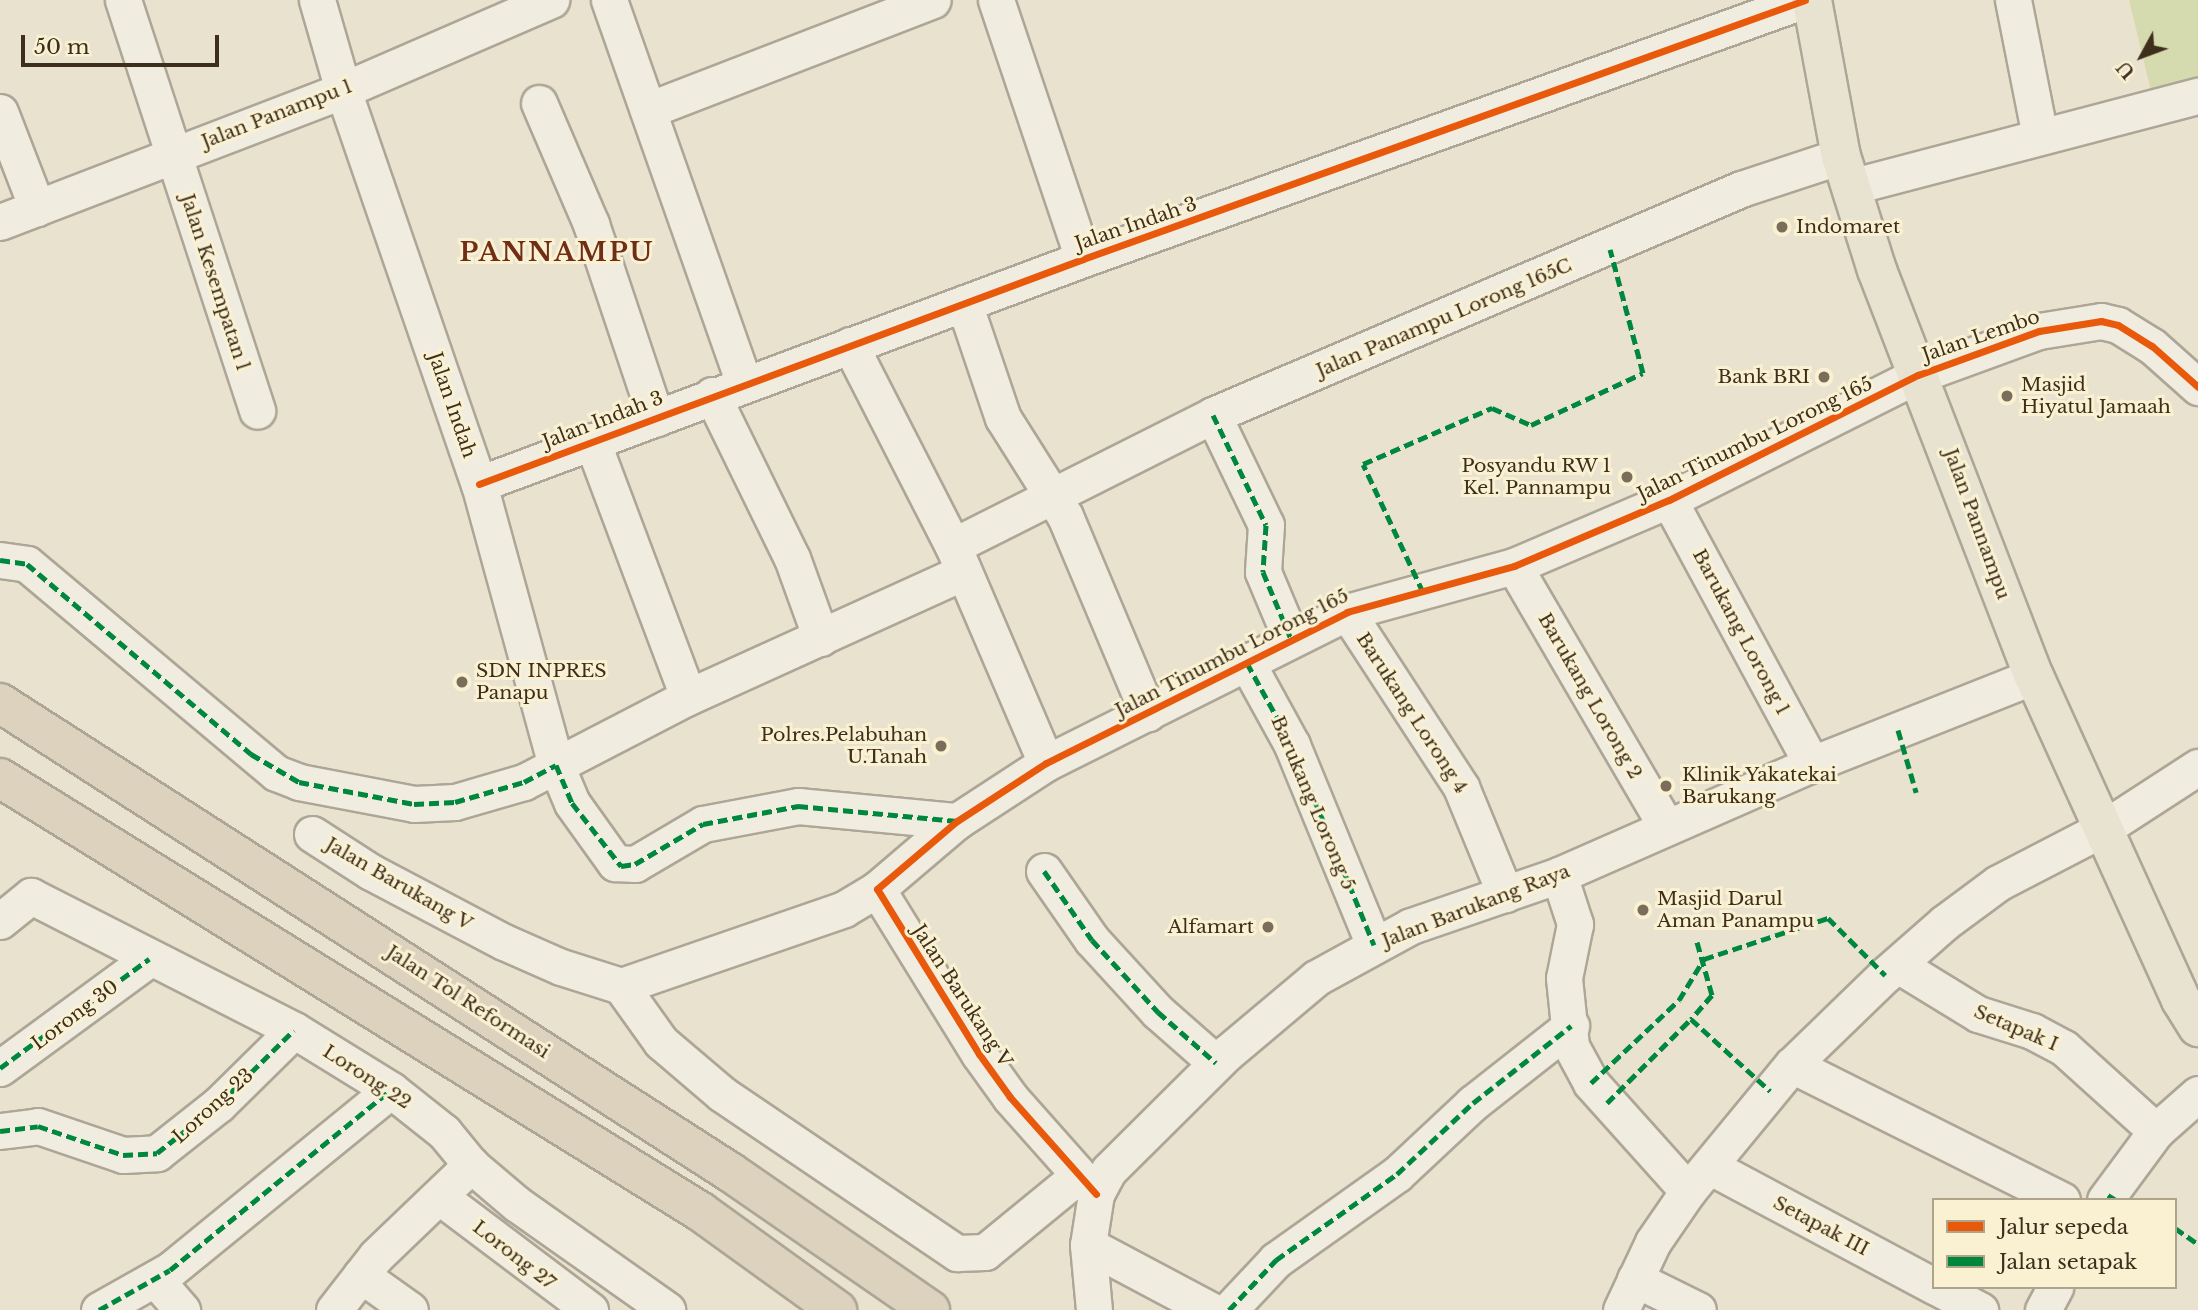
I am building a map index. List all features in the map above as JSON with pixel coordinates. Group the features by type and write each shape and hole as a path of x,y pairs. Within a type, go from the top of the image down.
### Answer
{"highway":[{"name":"Jalan Tol Reformasi","path":"0,703 696,1150 930,1310"},
{"path":"0,778 701,1212 837,1310"}],"main road":[{"name":"Jalan Pannampu","path":"1812,0 1846,171 1919,375 2034,676 2181,1000 2198,1027"}],"street":[{"name":"Jalan Kesempatan l","path":"123,0 257,411"},
{"name":"Jalan Indah","path":"317,0 343,90 479,484 556,765"},
{"name":"Jalan Panampu 1","path":"0,222 343,90 493,11 551,0"},
{"path":"609,0 744,384"},
{"path":"648,110 933,0"},
{"path":"996,0 1083,259"},
{"name":"Jalan Indah 3","path":"479,484 1083,259 1805,0"},
{"path":"2012,0 2040,136"},
{"name":"Jalan Panampu Lorong 165C","path":"0,559 27,564 251,754 299,782 414,804 455,802 524,782 688,697 821,638 958,559 1052,493 1213,415 1741,188 2040,136 2108,122 2198,96"},
{"path":"538,103 591,225 656,418"},
{"path":"0,112 37,208"},
{"path":"964,303 1003,418 1052,493 1148,713"},
{"name":"Jalan Lembo","path":"1919,375 2039,331 2101,321 2118,325 2152,346 2198,387"},
{"path":"850,345 958,559 1045,763"},
{"name":"Jalan Tinumbu Lorong 165","path":"957,821 1045,763 1347,612 1514,566 1669,500 1919,375"},
{"path":"712,395 792,558 821,638"},
{"path":"1213,415 1266,525 1263,572 1291,639"},
{"path":"593,441 688,697"},
{"name":"Barukang Lorong 1","path":"1669,500 1812,764"},
{"name":"Barukang Lorong 2","path":"1514,566 1666,826"},
{"name":"Barukang Lorong 4","path":"1347,612 1461,787 1505,894"},
{"name":"Barukang Lorong 5","path":"1247,663 1292,745 1374,945"},
{"name":"Jalan Barukang Raya","path":"1094,1310 1086,1185 1291,996 1374,945 1412,926 1559,875 1812,764 2034,676"},
{"path":"556,765 572,803 621,866 635,864 703,824 798,806 957,821"},
{"path":"1620,1310 1653,1242 1699,1179 1793,1065 1898,965 1944,923 1998,883 2104,828 2198,767"},
{"path":"957,821 877,889 844,909 621,986 661,1042 722,1094 957,1253 985,1252 1086,1185"},
{"name":"Jalan Barukang V","path":"312,834 371,872 504,942 561,967 621,986"},
{"path":"1044,871 1092,940 1158,1012 1216,1063"},
{"name":"Setapak III","path":"1559,875 1576,924 1564,978 1572,1046 1591,1083 1699,1179 1932,1286"},
{"name":"Jalan Barukang V","path":"877,889 979,1055 1086,1185"},
{"name":"Lorong 22","path":"0,921 31,896 149,959 294,1030 391,1090 444,1132 471,1165 649,1305"},
{"name":"Lorong 30","path":"0,1068 149,959"},
{"name":"Setapak I","path":"1898,965 1978,1014 2032,1031 2064,1048 2156,1131"},
{"path":"1229,1310 1276,1260 1397,1174 1473,1103 1571,1026"},
{"name":"Lorong 23","path":"0,1131 38,1126 123,1155 157,1153 219,1104 294,1030"},
{"path":"1793,1065 2058,1198"},
{"path":"99,1310 156,1280 391,1090"},
{"path":"2106,1198 2156,1131 2198,1094"},
{"path":"334,1310 361,1275 471,1165"},
{"name":"Lorong 27","path":"440,1197 590,1310"},
{"path":"1088,1245 1210,1310"},
{"path":"361,1275 410,1310"},
{"path":"1635,1279 1698,1310"},
{"path":"156,1280 182,1310"},
{"name":"Setapak III","path":"1939,1289 1980,1310"},
{"path":"2043,1310 2054,1289"}],"green space":[{"path":"2129,0 2198,0 2198,89 2154,103"}],"marked path":[{"path":"1423,592 1363,464 1492,408 1531,425 1643,373 1610,249"},
{"path":"1213,415 1266,525 1263,572 1291,639"},
{"path":"0,560 27,564 251,754 299,782 414,804 455,802 524,782 556,765 572,803 621,866 635,864 703,824 798,806 957,821"},
{"path":"1247,663 1292,745 1374,945"},
{"path":"1898,730 1916,792"},
{"path":"1044,871 1092,940 1158,1012 1216,1063"},
{"path":"1591,1083 1679,1000 1704,959 1828,918 1885,975"},
{"path":"1697,942 1712,995 1691,1019 1770,1091"},
{"path":"0,1068 149,959"},
{"path":"1607,1103 1691,1019"},
{"path":"1229,1310 1276,1260 1397,1174 1473,1103 1571,1026"},
{"path":"0,1131 38,1126 123,1155 157,1153 219,1104 294,1030"},
{"path":"99,1310 170,1270 391,1090"},
{"path":"2108,1195 2113,1198"},
{"path":"2177,1229 2198,1244"}],"cycle path":[{"path":"479,484 1083,259 1805,0"},
{"path":"1096,1194 1010,1097 979,1054 877,889 957,821 1046,763 1347,612 1514,566 1669,500 1918,375 2039,331 2101,321 2118,325 2152,346 2198,387"}],"place":[{"name":"Indomaret","path":"1782,227"},
{"name":"Bank BRI","path":"1824,377"},
{"name":"Masjid Hiyatul Jamaah","path":"2007,396"},
{"name":"Posyandu RW 1 Kel. Pannampu","path":"1627,477"},
{"name":"SDN INPRES Panapu","path":"462,682"},
{"name":"Polres.Pelabuhan U.Tanah","path":"941,746"},
{"name":"Klinik Yakatekai Barukang","path":"1666,786"},
{"name":"Masjid Darul Aman Panampu","path":"1643,910"},
{"name":"Alfamart","path":"1268,927"}],"district":[{"name":"PANNAMPU","path":"557,253"}]}
